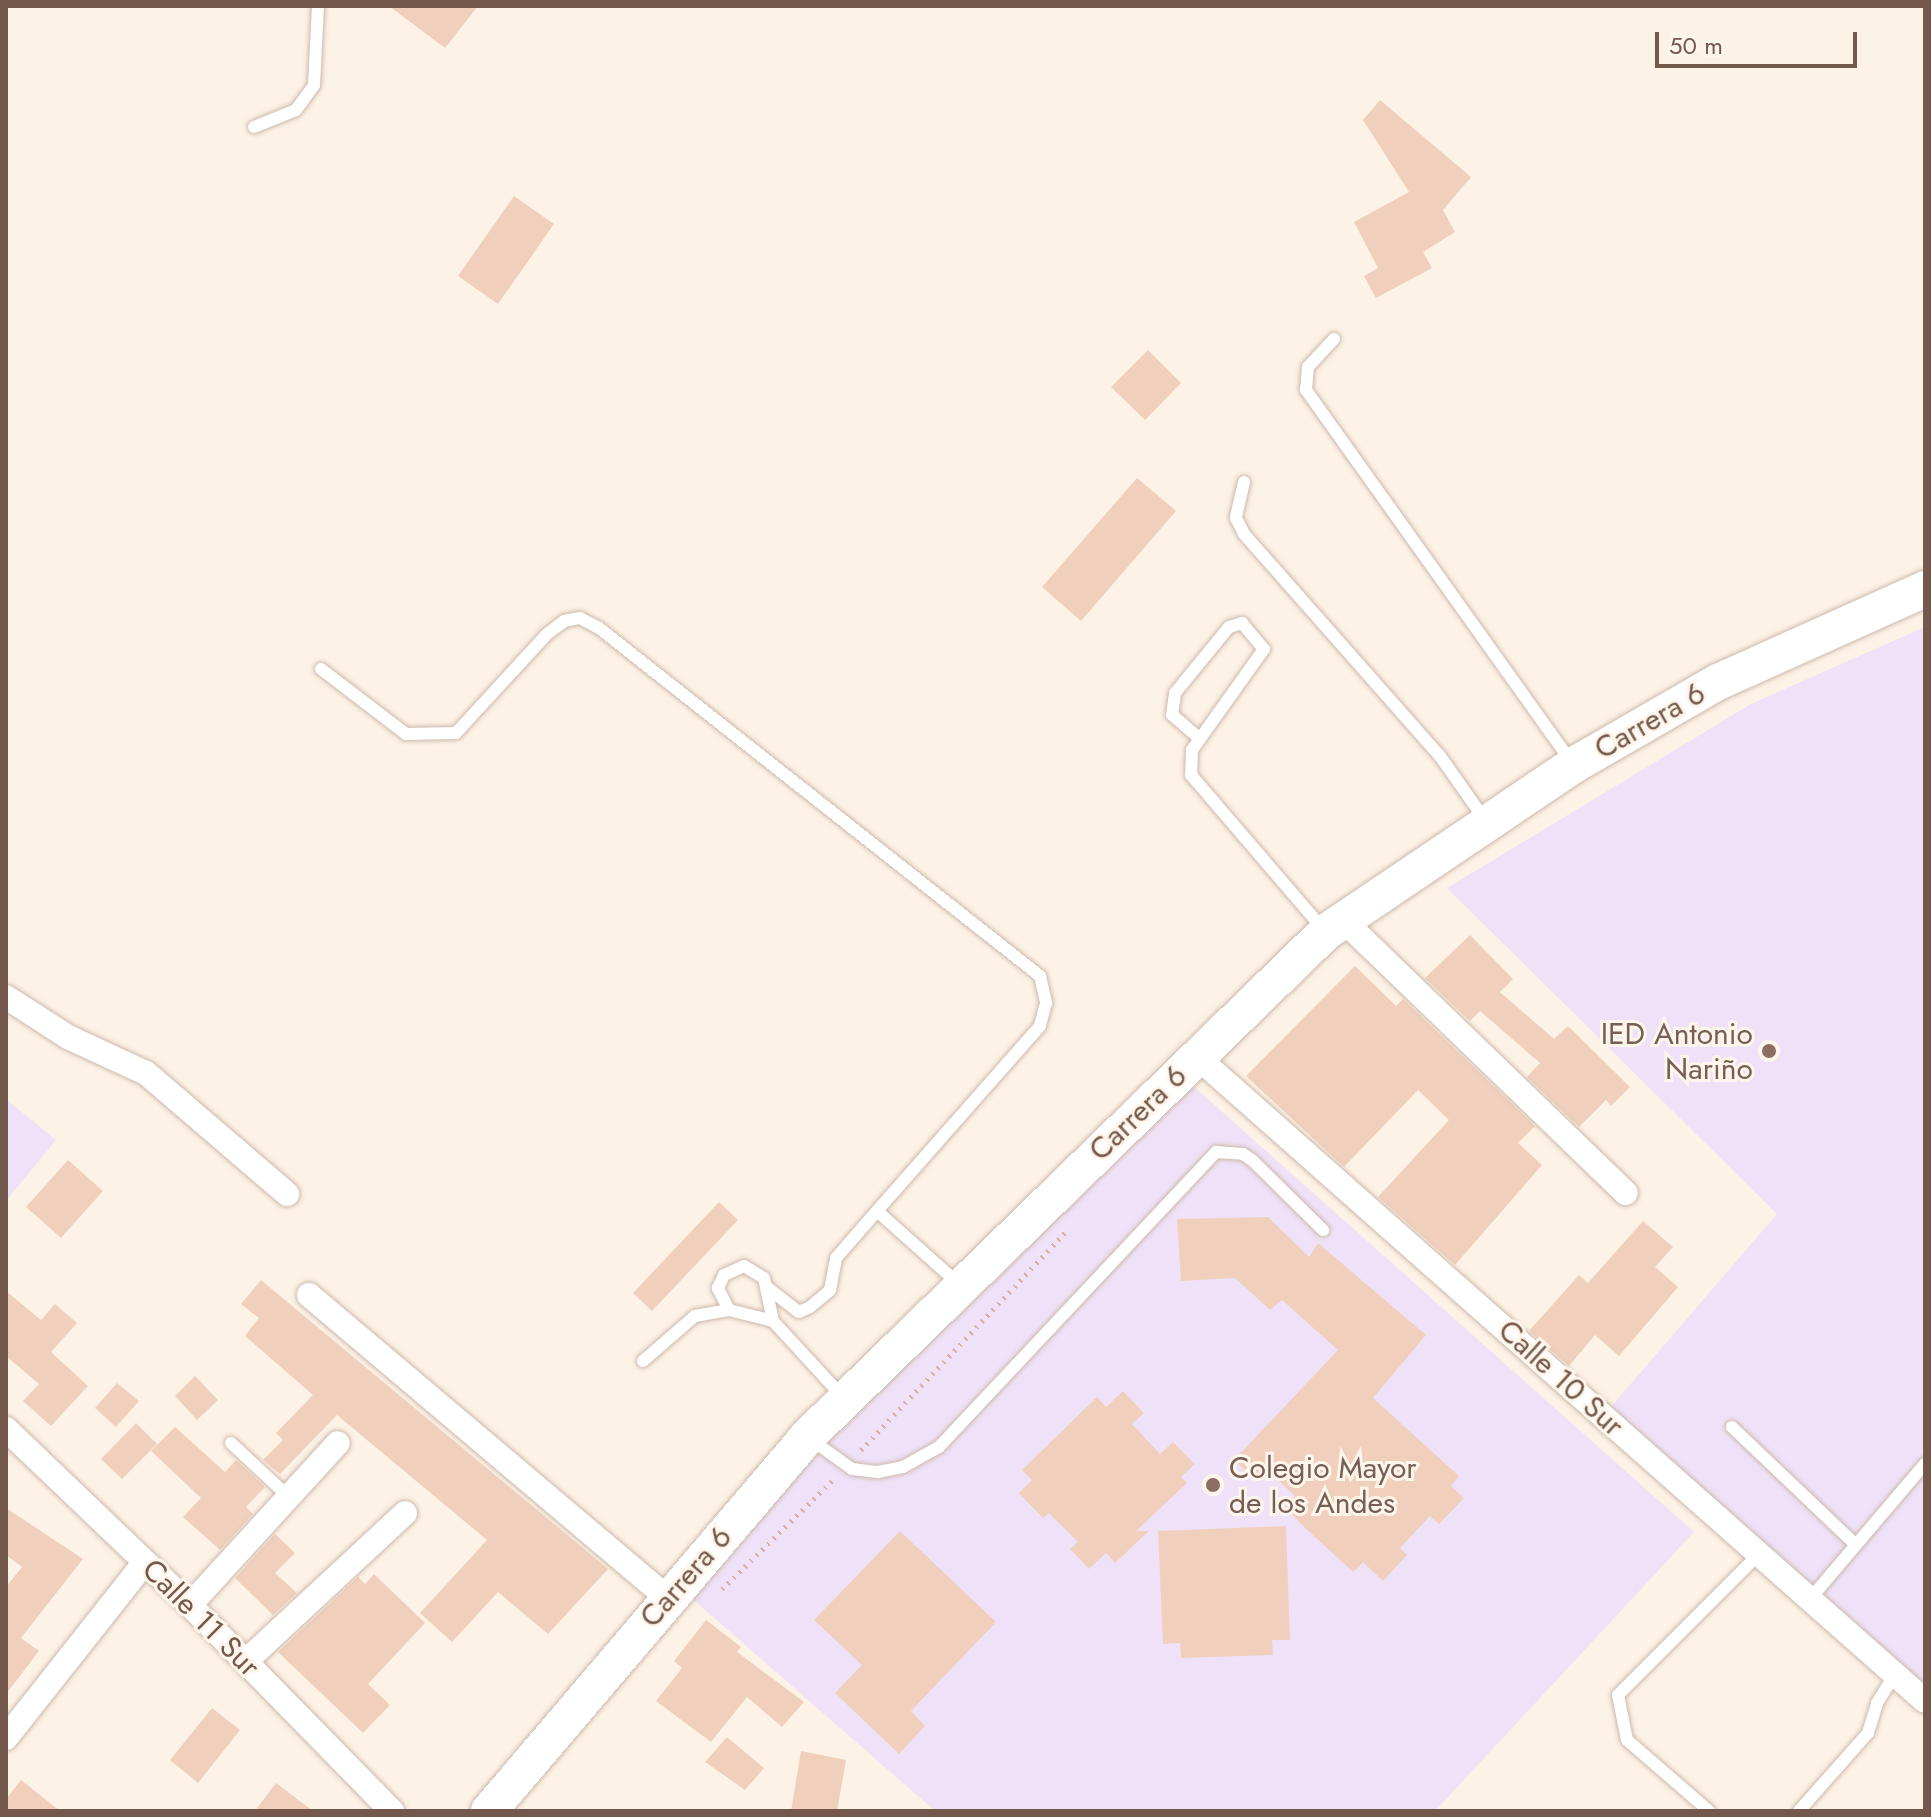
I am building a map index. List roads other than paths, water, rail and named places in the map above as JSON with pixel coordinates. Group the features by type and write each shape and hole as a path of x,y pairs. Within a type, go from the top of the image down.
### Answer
{"main road":[{"name":"Carrera 6","path":"489,1811 807,1437 1196,1056 1334,926 1574,765 1718,682 1925,589"}],"street":[{"path":"1334,926 1626,1193"},
{"path":"6,997 68,1037 146,1073 287,1194"},
{"name":"Calle 10 Sur","path":"1196,1056 1925,1701"},
{"path":"309,1295 667,1598"},
{"name":"Calle 11 Sur","path":"6,1429 190,1605 392,1811"},
{"path":"190,1605 291,1499 338,1443"},
{"path":"246,1661 405,1513"},
{"path":"6,1738 145,1562"}],"lane":[{"path":"254,127 296,110 314,85 318,6"},
{"path":"1334,339 1308,367 1306,390 1574,765"},
{"path":"1244,482 1236,518 1244,534 1440,756 1487,822"},
{"path":"321,669 406,734 456,733 547,634 564,621 580,618 1040,976 1046,1003 1040,1026 836,1258 830,1290 799,1312 768,1288 758,1271 732,1268 718,1288 729,1310"},
{"path":"1200,739 1172,715 1175,693 1229,627 1242,623 1264,649 1200,739 1192,750 1191,775 1334,926"},
{"path":"807,1437 847,1466 891,1469 939,1447 1216,1152 1243,1154 1252,1160 1323,1230"},
{"path":"877,1211 962,1286"},
{"path":"768,1288 773,1321"},
{"path":"643,1361 695,1316 729,1310 773,1321 845,1399"},
{"path":"1732,1427 1856,1545"},
{"path":"231,1443 291,1499"},
{"path":"1810,1599 1925,1464"},
{"path":"1709,1811 1627,1740 1618,1695 1759,1554"},
{"path":"1799,1811 1868,1733 1877,1703 1895,1674"}],"place":[{"name":"IED Antonio Nariño","path":"1769,1051"},
{"name":"Colegio Mayor de los Andes","path":"1213,1485"}]}
